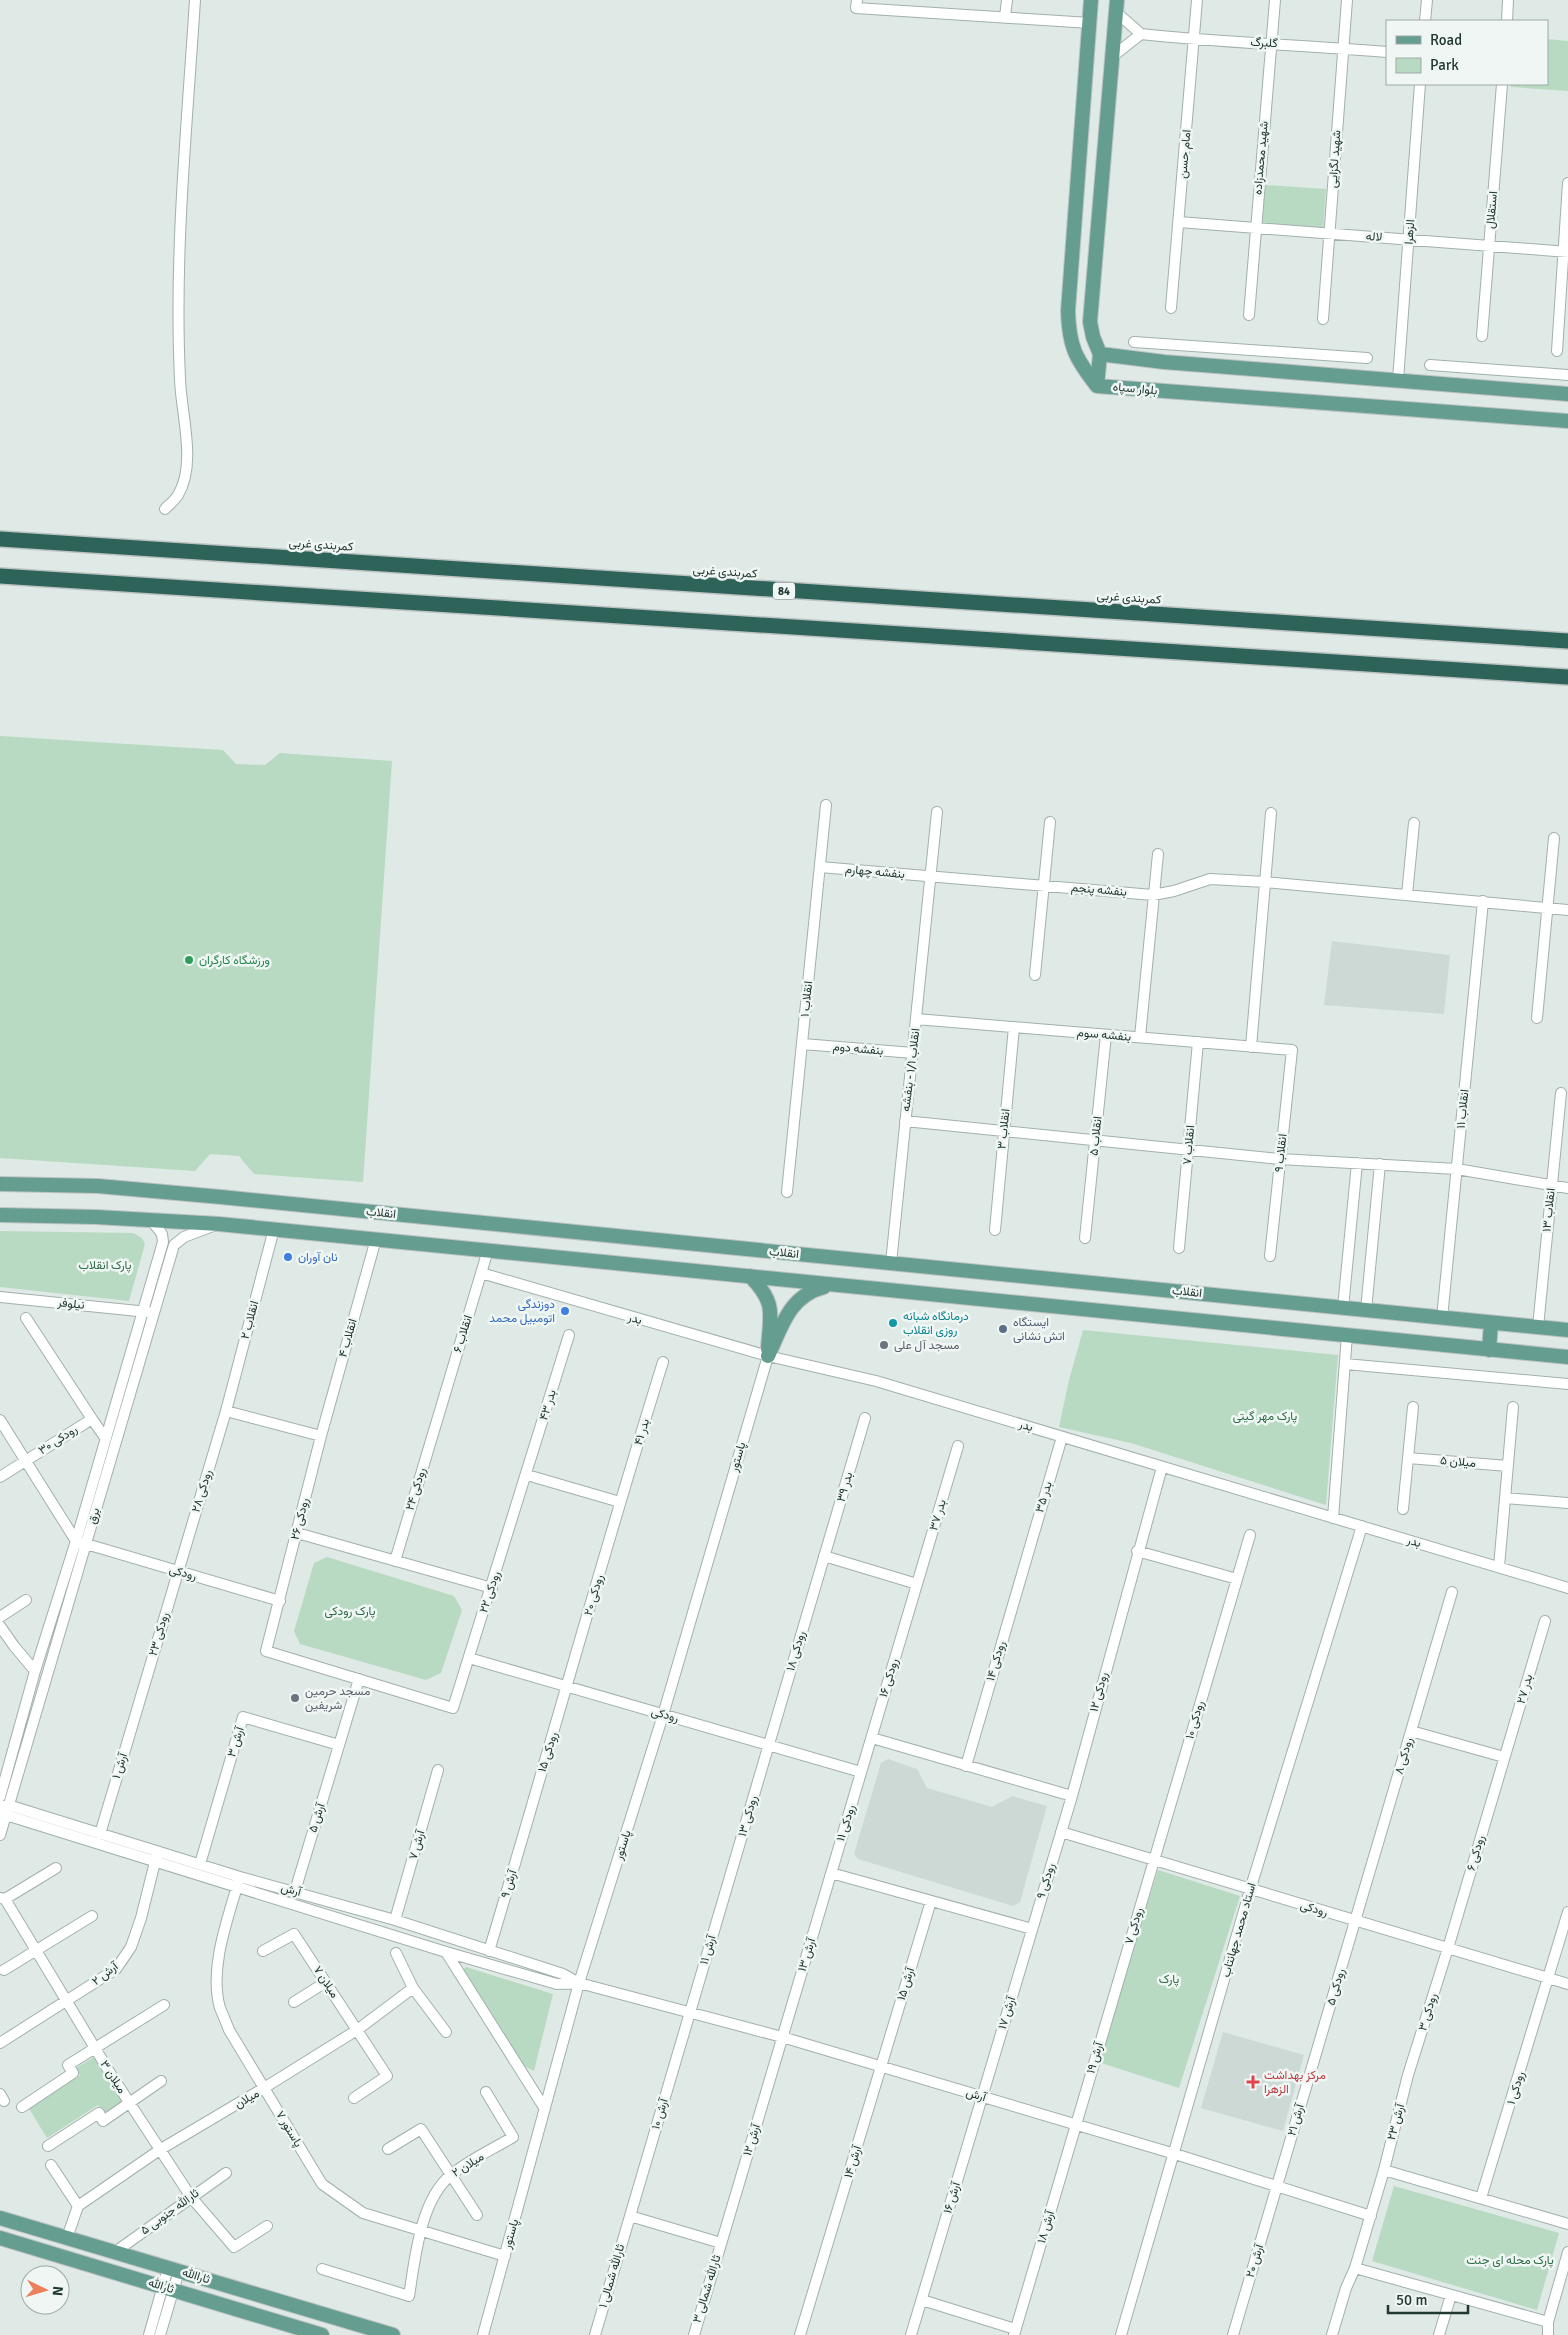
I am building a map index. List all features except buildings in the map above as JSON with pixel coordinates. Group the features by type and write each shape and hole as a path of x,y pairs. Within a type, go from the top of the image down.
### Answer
{"highway":[{"name":"کمربندی غربی","path":"0,539 1568,641"},
{"path":"0,576 1568,678"}],"main road":[{"name":"بلوار سپاه","path":"1092,0 1068,311 1069,338 1080,364 1097,386 1568,421"},
{"path":"1097,386 1100,354 1093,337 1090,322 1117,6"},
{"path":"1100,354 1164,362 1568,394"},
{"name":"انقلاب","path":"0,1184 98,1186 220,1197 1568,1330"},
{"path":"0,1215 219,1224 1568,1357"},
{"path":"750,1276 768,1298 770,1307 768,1356"},
{"path":"768,1356 794,1304 810,1290 832,1284"},
{"path":"1489,1350 1491,1323"},
{"name":"ثاراالله","path":"0,2218 393,2335"},
{"name":"ثارالله","path":"0,2238 322,2335"}],"street":[{"path":"165,509 178,496 184,481 187,463 180,382 178,280 195,0"},
{"path":"1005,17 1007,0"},
{"name":"امام حسن","path":"1171,308 1197,0"},
{"name":"شهید محمدزاده","path":"1249,315 1274,0"},
{"name":"شهید لگزایی","path":"1323,319 1347,0"},
{"path":"1425,20 1427,0"},
{"path":"1507,20 1508,0"},
{"path":"856,4 1090,23"},
{"path":"1113,56 1141,34 1117,6"},
{"name":"گلبرگ","path":"1141,34 1194,40 1272,43 1386,52"},
{"name":"الزهرا","path":"1398,380 1410,239 1420,85"},
{"name":"استقلال","path":"1482,336 1502,85"},
{"path":"1557,351 1565,252 1568,183"},
{"name":"لاله","path":"1179,222 1565,252"},
{"path":"1134,342 1367,358"},
{"path":"1249,369 1252,350"},
{"path":"1430,365 1568,375"},
{"path":"1518,390 1521,371"},
{"name":"انقلاب ۱","path":"787,1192 826,804"},
{"name":"انقلاب ۱/۱ - بنفشه","path":"891,1263 937,812"},
{"path":"1251,1047 1272,813"},
{"path":"1035,975 1050,822"},
{"path":"1407,895 1414,823"},
{"path":"1537,1018 1554,838"},
{"path":"1140,1038 1158,854"},
{"name":"بنفشه چهارم","path":"820,867 930,876"},
{"name":"بنفشه پنجم","path":"930,876 1153,895 1174,891 1210,879 1265,882 1568,910"},
{"name":"انقلاب ۱۱","path":"1442,1318 1483,901"},
{"name":"بنفشه سوم","path":"916,1019 1292,1050"},
{"name":"انقلاب ۳","path":"994,1230 1014,1027"},
{"name":"انقلاب ۵","path":"1086,1238 1106,1035"},
{"name":"انقلاب ۷","path":"1179,1248 1198,1042"},
{"name":"بنفشه دوم","path":"803,1044 913,1053"},
{"name":"انقلاب ۹","path":"1270,1256 1292,1050"},
{"name":"انقلاب ۱۳","path":"1538,1327 1561,1093"},
{"path":"905,1121 1280,1159 1457,1169 1568,1188"},
{"path":"1343,1308 1357,1163"},
{"path":"1366,1310 1380,1164"},
{"name":"برق","path":"0,1797 5,1762 81,1542 106,1439 163,1242 162,1234 152,1220"},
{"name":"برق","path":"0,1835 4,1809 81,1542 154,1314 174,1245 184,1236 219,1224"},
{"name":"انقلاب ۲","path":"226,1411 274,1229"},
{"name":"انقلاب ۴","path":"321,1436 376,1239"},
{"name":"انقلاب ۶","path":"438,1417 488,1250"},
{"name":"بدر","path":"481,1273 768,1356 876,1381 1568,1588"},
{"name":"نیلوفر","path":"0,1297 142,1311 154,1314"},
{"name":"رودکی ۳۰","path":"0,1478 92,1419 26,1318"},
{"name":"بدر ۴۳","path":"527,1475 569,1336"},
{"path":"1333,1518 1347,1336"},
{"name":"پاستور","path":"484,2335 579,1983 664,1715 768,1356"},
{"name":"بدر ۴۱","path":"620,1502 664,1362"},
{"path":"1345,1364 1568,1384"},
{"path":"1403,1509 1413,1407"},
{"path":"1499,1567 1513,1407"},
{"path":"226,1411 321,1436"},
{"name":"رودکی ۲۸","path":"177,1571 226,1411"},
{"name":"رودکی ۲۴","path":"395,1561 438,1417"},
{"name":"بدر ۳۹","path":"824,1556 865,1418"},
{"path":"92,1419 106,1439"},
{"path":"0,1420 81,1542"},
{"name":"رودکی ۲۶","path":"321,1436 266,1651 359,1680"},
{"name":"بدر ۳۵","path":"1026,1557 1062,1437"},
{"name":"بدر ۳۷","path":"917,1584 958,1446"},
{"name":"میلان ۵","path":"1408,1458 1508,1466"},
{"name":"رودکی ۱۲","path":"1061,1832 1137,1551 1162,1467"},
{"path":"527,1475 620,1502"},
{"name":"رودکی ۲۲","path":"359,1680 453,1708 527,1475"},
{"path":"1505,1498 1568,1503"},
{"name":"رودکی ۲۰","path":"568,1687 620,1502"},
{"name":"استاد محمد جهانتاب","path":"1121,2335 1250,1890 1362,1526"},
{"path":"297,1534 492,1588"},
{"name":"رودکی ۱۰","path":"1154,1860 1250,1535"},
{"name":"رودکی","path":"81,1542 280,1601"},
{"path":"1137,1551 1237,1579"},
{"path":"824,1556 917,1584"},
{"name":"رودکی ۱۸","path":"768,1745 824,1556"},
{"name":"رودکی ۱۴","path":"966,1766 1026,1557"},
{"name":"رودکی ۲۳","path":"141,1698 177,1571"},
{"name":"رودکی ۱۶","path":"861,1772 917,1584"},
{"name":"رودکی ۸","path":"1355,1921 1452,1592"},
{"path":"0,1618 26,1600"},
{"name":"بدر ۲۷","path":"1504,1757 1545,1621"},
{"path":"0,1626 35,1671"},
{"name":"رودکی","path":"469,1658 861,1772"},
{"name":"آرش ۵","path":"295,1891 359,1680"},
{"name":"رودکی ۱۵","path":"529,1818 568,1687"},
{"name":"آرش ۱","path":"100,1834 141,1698"},
{"name":"آرش ۳","path":"200,1864 243,1717 339,1745"},
{"path":"1411,1731 1504,1757"},
{"path":"872,1738 1072,1796"},
{"name":"رودکی ۱۳","path":"727,1887 768,1745"},
{"name":"رودکی ۶","path":"1448,1948 1504,1757"},
{"name":"آرش ۷","path":"395,1920 438,1770"},
{"name":"رودکی ۱۱","path":"831,1873 861,1772"},
{"name":"آرش","path":"4,1809 100,1834 240,1877 395,1920 563,1974 579,1983 782,2037 1175,2154 1370,2216"},
{"name":"آرش","path":"4,1809 155,1863 446,1952 557,1984 579,1983"},
{"name":"آرش ۹","path":"489,1951 529,1818"},
{"name":"رودکی","path":"1061,1832 1568,1984"},
{"name":"رودکی ۹","path":"1032,1930 1061,1832"},
{"name":"آرش ۲","path":"0,2043 116,1968 131,1947 141,1918 158,1852"},
{"name":"رودکی ۷","path":"1115,1992 1154,1860"},
{"path":"3,1898 56,1868"},
{"path":"831,1873 1032,1930"},
{"name":"آرش ۱۳","path":"782,2037 831,1873"},
{"name":"پاستور ۷","path":"240,1877 221,1948 218,1972 220,2008 229,2030 322,2184 363,2213 504,2256"},
{"name":"آرش ۱۱","path":"690,2012 727,1887"},
{"name":"میلان ۳","path":"3,1898 37,1950 94,2048 191,2197 234,2246 267,2226"},
{"name":"آرش ۱۵","path":"881,2067 931,1901"},
{"name":"رودکی ۱","path":"1481,2198 1568,1912"},
{"path":"4,1970 92,1916"},
{"name":"رودکی ۵","path":"1316,2053 1355,1921"},
{"name":"آرش ۱۷","path":"982,2097 1032,1930"},
{"name":"میلان ۷","path":"264,1951 294,1934 387,2076 354,2098"},
{"name":"رودکی ۳","path":"1408,2075 1448,1948"},
{"path":"446,1952 545,2109"},
{"path":"396,1953 413,1988 446,2032"},
{"path":"294,2002 326,1982"},
{"name":"میلان","path":"78,2206 161,2149 357,2030 413,1988"},
{"name":"آرش ۱۹","path":"1076,2125 1115,1992"},
{"path":"22,2107 73,2073 68,2066 164,2005"},
{"name":"آرش ۱۰","path":"630,2216 690,2012"},
{"name":"آرش ۱۲","path":"721,2243 782,2037"},
{"name":"آرش ۲۱","path":"1277,2187 1316,2053"},
{"name":"آرش ۱۴","path":"800,2335 881,2067"},
{"name":"آرش ۲۳","path":"1332,2335 1346,2288 1355,2268 1384,2170 1408,2075"},
{"path":"48,2146 98,2113 103,2121 161,2081"},
{"name":"میلان ۲","path":"322,2269 408,2296 420,2230 439,2187 451,2174 513,2137 486,2092"},
{"name":"آرش ۱۶","path":"911,2335 982,2097"},
{"name":"آرش ۱۸","path":"1014,2332 1076,2125"},
{"path":"388,2149 421,2129 477,2215"},
{"path":"51,2165 78,2206 67,2238"},
{"path":"1384,2170 1568,2224"},
{"name":"ثارالله جنوبی ۵","path":"115,2252 226,2172"},
{"name":"آرش ۲۰","path":"1233,2335 1277,2187"},
{"path":"630,2216 721,2243"},
{"name":"ثارالله شمالی ۱","path":"595,2335 630,2216"},
{"name":"ثارالله شمالی ۳","path":"694,2335 721,2243"},
{"path":"1548,2335 1548,2322 1565,2272 1568,2252"},
{"path":"1355,2268 1548,2322"},
{"path":"149,2335 162,2307 174,2270"},
{"path":"1440,2335 1451,2295"},
{"path":"922,2300 1014,2332"},
{"path":"160,2335 162,2307"}],"shaded area":[{"path":"1332,941 1450,955 1444,1014 1324,1005"},
{"path":"888,1759 917,1769 927,1788 992,1807 1012,1796 1047,1806 1020,1902 1013,1906 858,1859 854,1854 881,1763"},
{"name":"مرکز بهداشت الزهرا","path":"1223,2032 1304,2055 1283,2131 1201,2108"}],"green space":[{"path":"1548,39 1568,41 1568,91 1511,87 1511,85 1548,85"},
{"path":"1265,185 1326,189 1323,230 1262,226"},
{"name":"ورزشگاه کارگران","path":"0,736 223,750 236,764 265,765 280,753 392,761 363,1182 254,1174 239,1156 210,1154 195,1171 0,1158"},
{"name":"پارک انقلاب","path":"0,1231 133,1233 142,1238 145,1244 129,1301 0,1287"},
{"name":"پارک مهر گیتی","path":"1083,1330 1338,1355 1326,1505 1131,1443 1059,1427 1069,1380"},
{"name":"پارک رودکی","path":"327,1557 454,1596 462,1610 441,1673 426,1680 300,1644 294,1631 314,1563"},
{"name":"پارک","path":"1158,1870 1240,1896 1179,2088 1098,2062"},
{"path":"466,1967 553,1994 534,2071 516,2062 461,1971"},
{"path":"94,2057 123,2102 105,2115 98,2105 47,2138 28,2107 80,2075 76,2068"},
{"name":"پارک محله ای جنت","path":"1394,2186 1559,2233 1537,2310 1372,2261"}],"place":[{"name":"ورزشگاه کارگران","path":"189,960"},
{"name":"نان آوران","path":"288,1257"},
{"name":"دوزندگی اتومبیل محمد","path":"565,1311"},
{"name":"درمانگاه شبانه روزی انقلاب","path":"893,1323"},
{"name":"ایستگاه اتش نشانی","path":"1003,1329"},
{"name":"مسجد آل علی","path":"884,1345"},
{"name":"مسجد حرمین شریفین","path":"295,1698"},
{"name":"مرکز بهداشت الزهرا","path":"1253,2082"}]}
